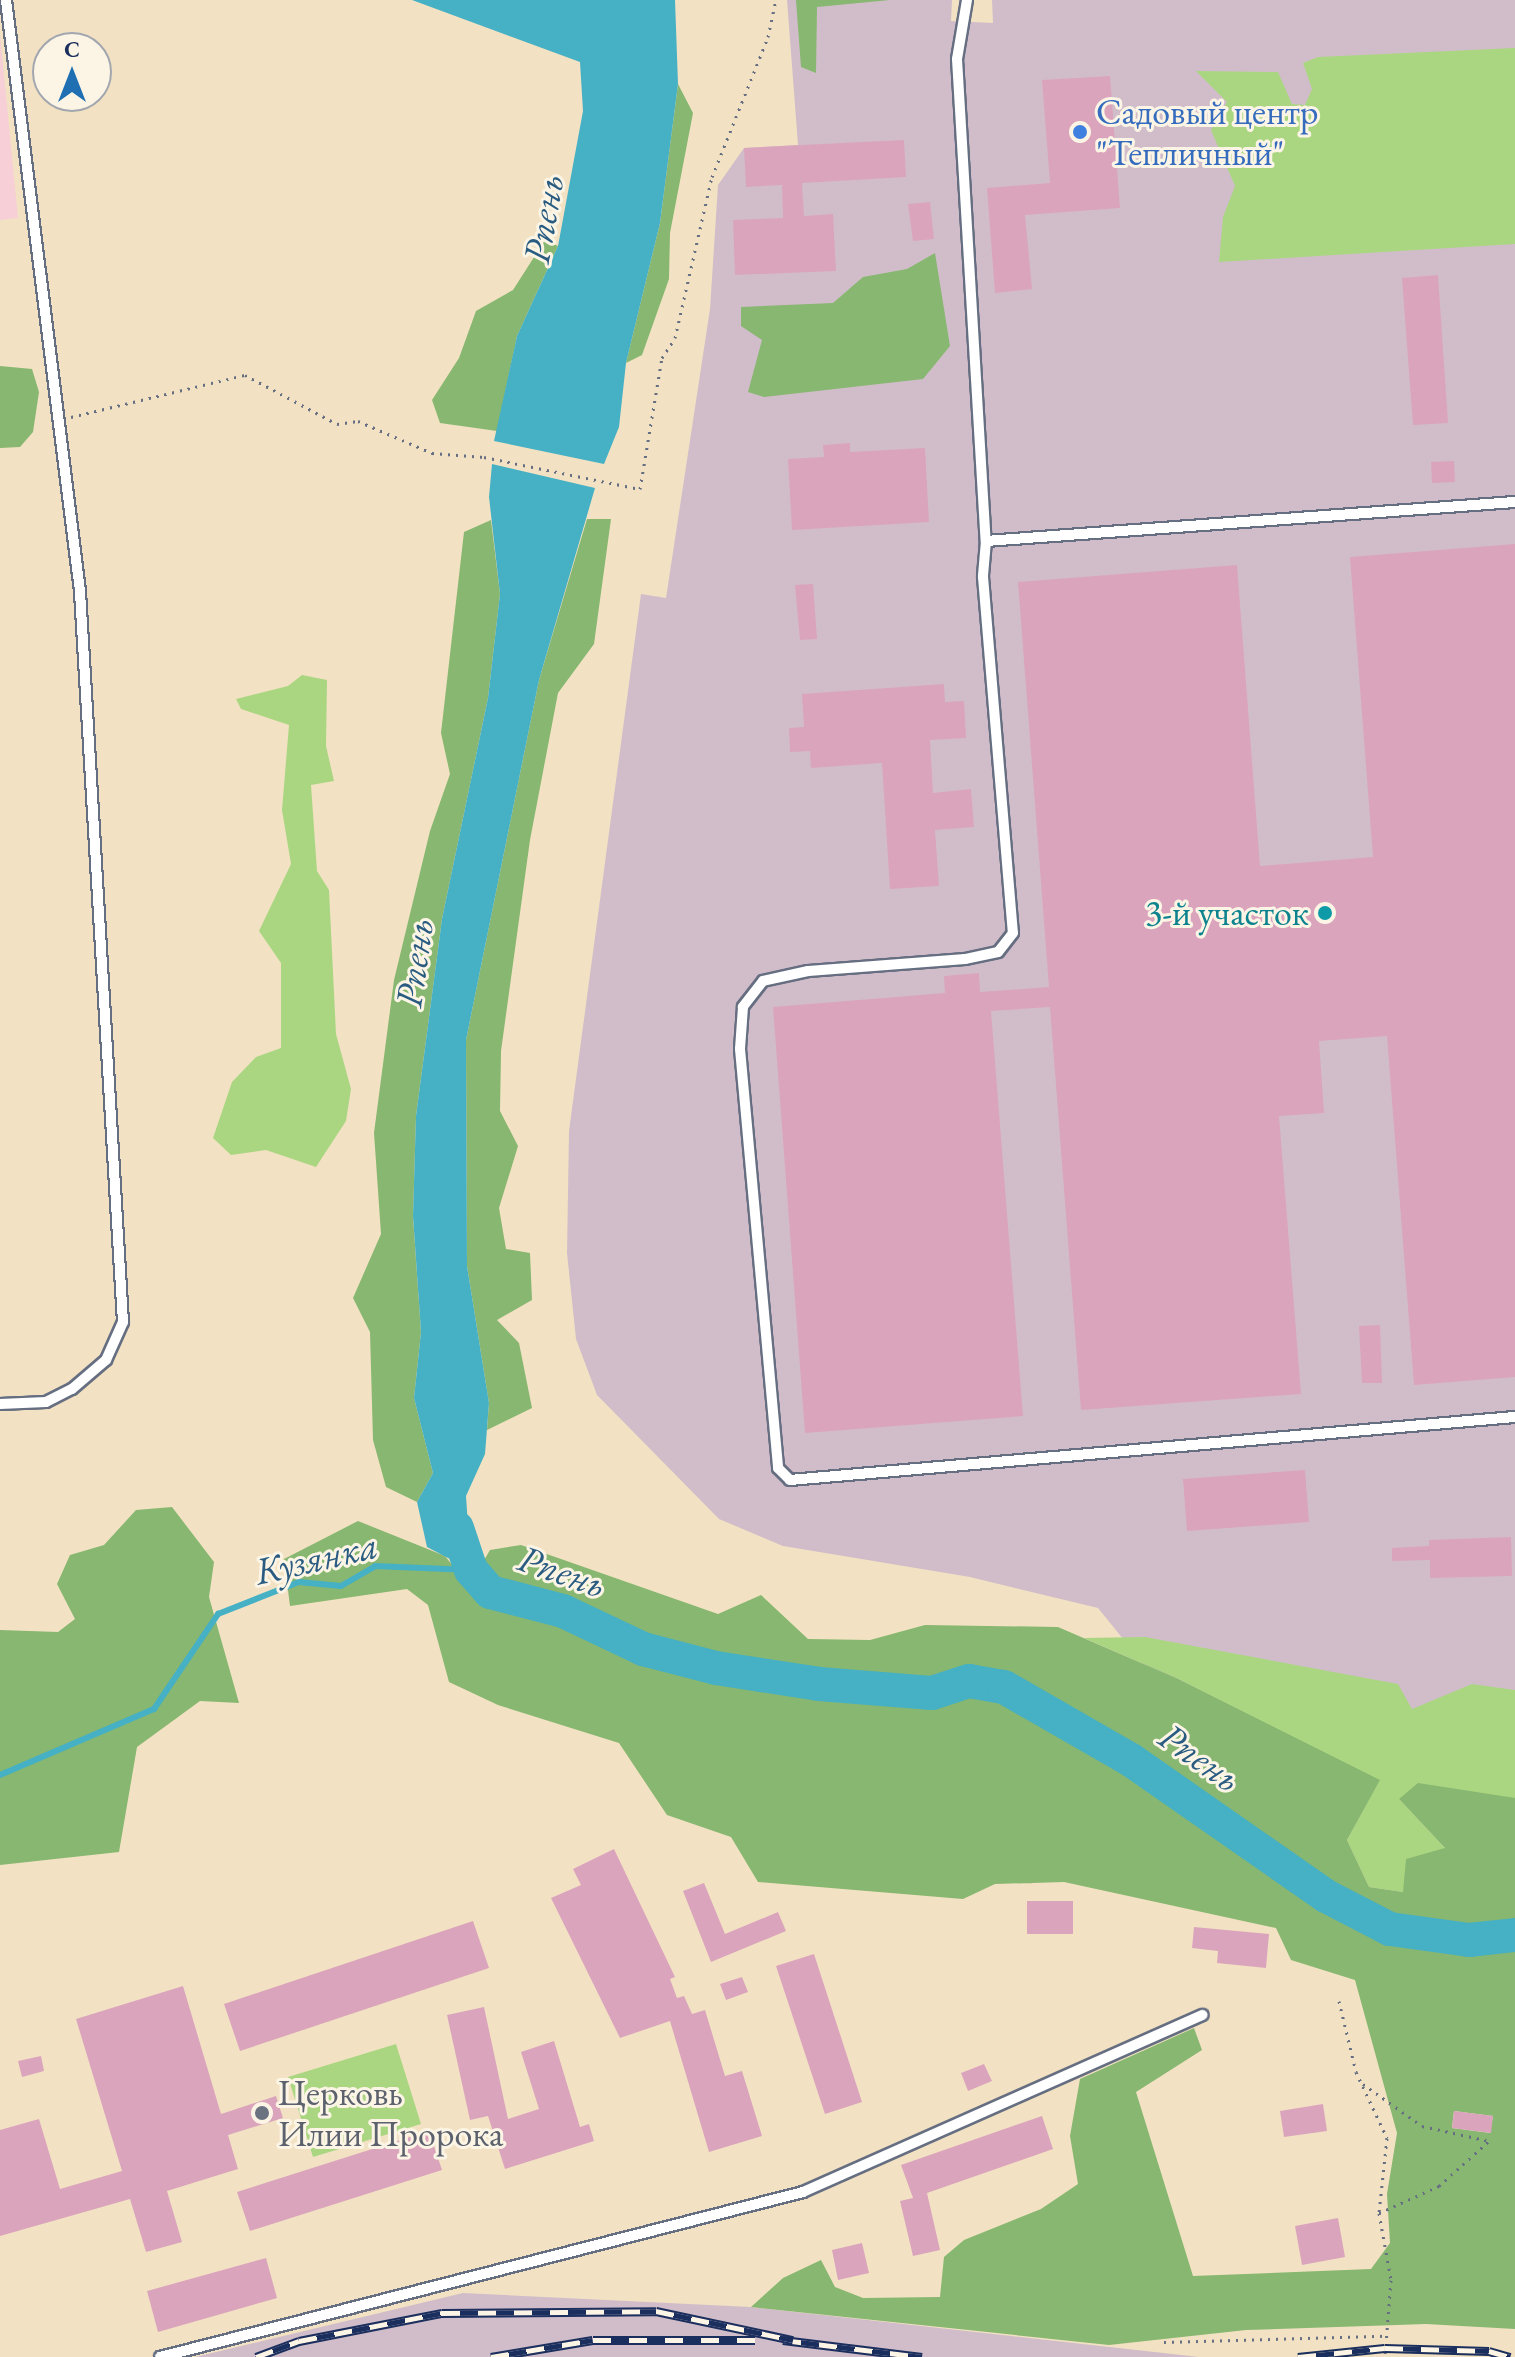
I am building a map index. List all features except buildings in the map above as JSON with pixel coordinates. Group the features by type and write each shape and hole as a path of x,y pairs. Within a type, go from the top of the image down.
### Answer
{"lane":[{"path":"0,1404 46,1402 72,1389 106,1360 123,1322 80,591 6,0"},
{"path":"967,0 957,59 986,541 983,577 1013,933 998,952 965,959 808,971 763,981 743,1007 740,1049 778,1468 790,1480 1515,1417"},
{"path":"986,541 1515,502"},
{"path":"160,2357 803,2192 1203,2015"}],"path":[{"path":"57,422 129,400 245,375 337,424 358,421 432,453 484,457 640,489 662,358 675,338 712,177 768,37 776,0"},
{"path":"1339,2001 1361,2083 1387,2138 1379,2213 1391,2280 1385,2357"},
{"path":"1361,2083 1422,2126 1489,2141 1439,2186 1379,2213"},
{"path":"1164,2342 1385,2336"}],"shaded area":[{"path":"787,0 952,0 951,21 993,23 992,0 1515,0 1515,1831 1183,1713 1098,1608 970,1577 783,1546 719,1519 597,1395 576,1339 567,1253 569,1131 641,594 666,598 710,309 718,185 744,148 798,145"},
{"path":"0,34 18,218 0,220"},
{"path":"463,2293 751,2307 1199,2357 195,2357"}],"green space":[{"path":"796,0 890,0 817,7 816,73 801,67"},
{"path":"1515,48 1515,244 1219,262 1223,217 1235,186 1211,130 1227,102 1196,71 1278,72 1292,104 1305,105 1312,89 1303,63 1318,57"},
{"path":"678,84 693,113 670,233 669,279 642,355 626,363 660,223"},
{"path":"545,240 558,246 517,336 497,431 440,423 432,400 459,358 476,311 513,290"},
{"path":"935,253 950,346 923,379 764,397 748,392 762,340 741,326 741,307 833,303 863,277 907,269"},
{"path":"0,366 32,369 39,392 33,432 20,447 0,448"},
{"path":"587,519 611,519 594,644 558,693 530,840 501,1051 500,1111 518,1146 499,1208 506,1249 530,1253 532,1300 497,1320 519,1343 532,1408 487,1430 489,1403 467,1266 466,1040 539,680"},
{"path":"491,520 500,594 488,698 442,919 416,1116 413,1217 421,1332 414,1398 433,1473 417,1502 386,1487 373,1440 370,1332 353,1298 381,1234 374,1133 394,980 430,831 450,774 441,733 464,532"},
{"path":"302,675 327,680 326,746 334,781 311,785 317,871 329,890 336,1034 351,1089 346,1121 316,1167 266,1150 231,1155 213,1138 232,1082 256,1057 281,1048 281,963 259,931 291,864 282,810 289,725 241,709 236,699 288,686"},
{"path":"172,1507 214,1562 209,1597 239,1703 200,1701 137,1747 119,1852 0,1865 0,1630 58,1632 75,1619 57,1584 70,1555 104,1545 136,1510"},
{"path":"358,1521 445,1556 469,1586 490,1550 521,1545 718,1614 761,1595 808,1639 870,1640 925,1625 1058,1627 1176,1678 1380,1780 1347,1840 1369,1887 1403,1892 1406,1859 1445,1848 1399,1799 1418,1783 1515,1798 1515,2329 1426,2324 1246,2330 1109,2345 751,2307 783,2278 821,2260 835,2287 863,2298 940,2297 944,2257 964,2240 1041,2209 1078,2184 1070,2136 1080,2079 1194,2028 1202,2050 1136,2092 1193,2276 1371,2269 1390,2243 1387,2194 1397,2133 1355,1980 1291,1960 1276,1928 1064,1882 995,1884 963,1899 758,1882 731,1837 667,1815 619,1743 498,1705 449,1682 428,1605 407,1589 290,1606 284,1559","holes":["1454,2111 1493,2116 1490,2133 1452,2128"]},
{"path":"1145,1637 1398,1684 1412,1709 1472,1684 1515,1690 1515,1800 1399,1799 1445,1848 1403,1892 1369,1887 1347,1840 1379,1781 1176,1678 1084,1638"},
{"path":"396,2044 421,2124 313,2157 288,2077"}],"water":[{"path":"412,0 675,0 678,84 660,223 626,363 619,427 604,464 494,441 517,336 558,246 583,111 580,62"},
{"path":"492,464 595,488 539,680 466,1040 467,1266 489,1403 485,1454 466,1496 471,1570 427,1547 417,1502 433,1473 414,1398 421,1332 413,1216 416,1116 442,919 488,698 500,594 489,497"}],"waterway":[{"name":"Рпень","path":"457,1528 471,1570 490,1592 563,1611 643,1649 716,1668 819,1684 932,1693 969,1681 1004,1687 1131,1760 1326,1896 1390,1929 1469,1940 1515,1935"},
{"name":"Кузянка","path":"0,1775 154,1709 218,1614 299,1582 341,1586 375,1566 471,1570"}],"railway":[{"path":"256,2357 299,2341 442,2313 656,2311 793,2340"},
{"path":"491,2357 593,2340 755,2340"},
{"path":"783,2340 922,2357"},
{"path":"1298,2357 1385,2348 1489,2351 1510,2357"}],"place":[{"name":"Садовый центр \"Тепличный\"","path":"1080,132"},
{"name":"3-й участок","path":"1325,913"},
{"name":"Церковь Илии Пророка","path":"262,2113"}]}
